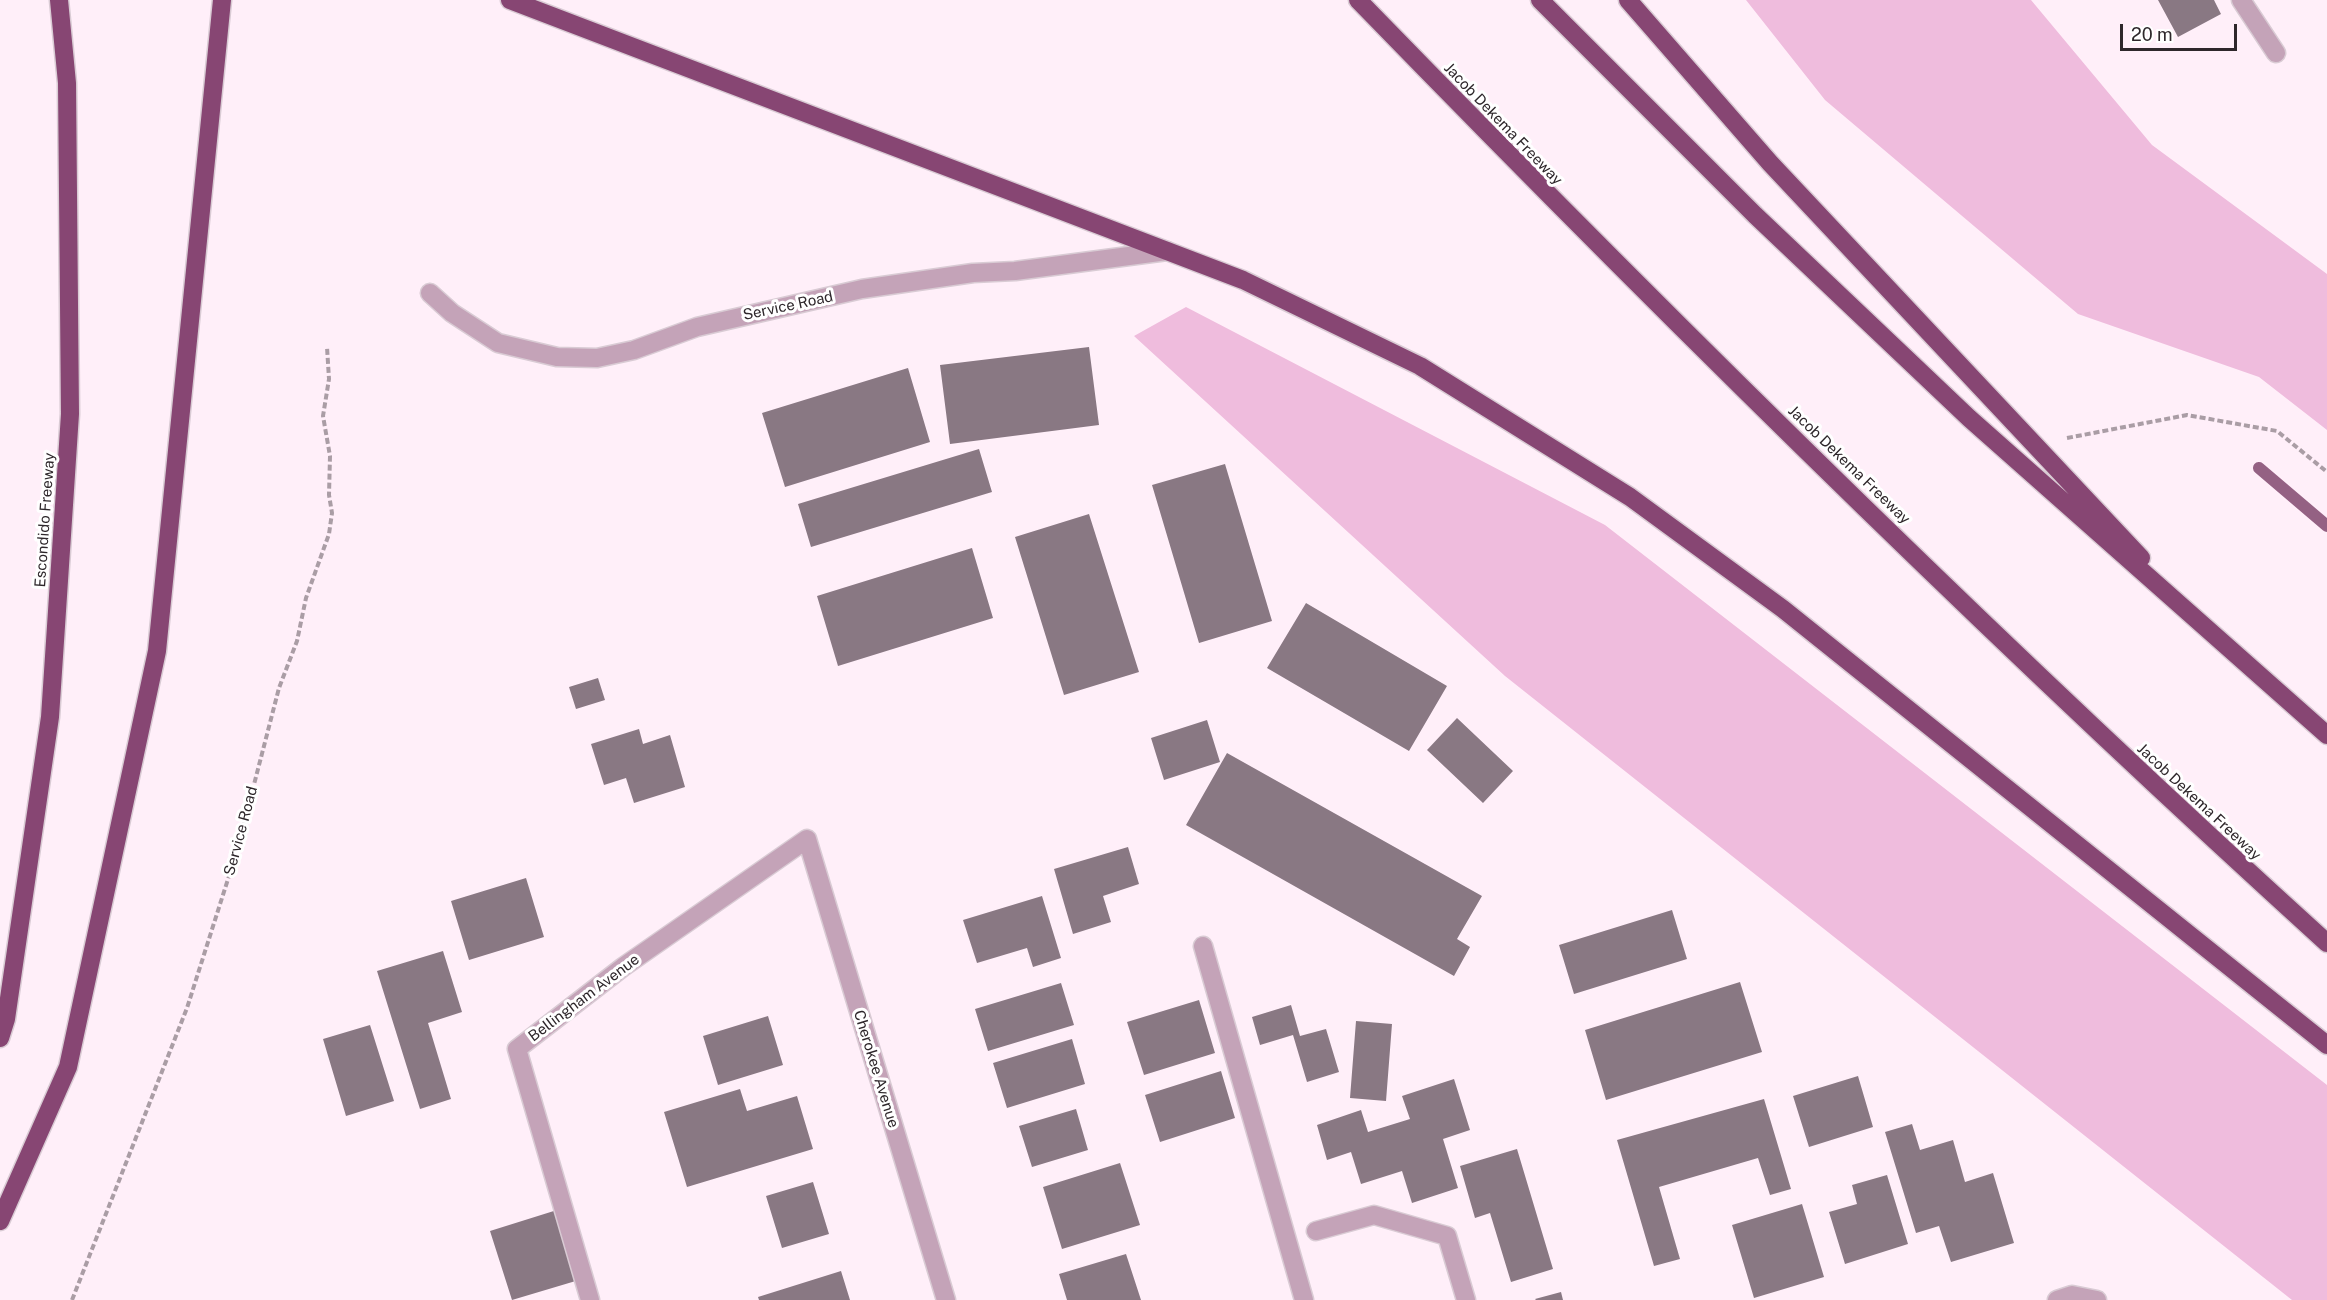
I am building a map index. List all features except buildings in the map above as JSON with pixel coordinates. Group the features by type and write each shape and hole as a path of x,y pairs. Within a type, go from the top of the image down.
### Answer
{"highway":[{"name":"Escondido Freeway","path":"0,1038 6,1019 50,717 70,414 67,84 59,0"},
{"path":"0,1221 68,1067 157,651 222,0"},
{"path":"510,0 1243,280 1420,366 1630,497 1783,609 2327,1045"},
{"name":"Jacob Dekema Freeway","path":"1358,0 1595,243 2142,776 2327,943"},
{"path":"1540,0 1755,215 1969,418 2327,735"},
{"path":"1628,0 1770,163 2224,646"}],"street":[{"path":"2241,0 2276,53"},
{"name":"Service Road","path":"430,293 452,313 498,343 557,357 597,358 634,350 697,327 862,289 973,273 1015,271 1167,251"},
{"name":"Bellingham Avenue","path":"590,1300 517,1049 623,967 807,839"},
{"name":"Cherokee Avenue","path":"807,839 946,1300"},
{"path":"1203,946 1304,1300"},
{"path":"1316,1232 1374,1215 1446,1236 1466,1300"},
{"path":"2057,1300 2073,1295 2097,1300"}],"path":[{"name":"Service Road","path":"72,1300 187,1008 230,876 279,688 297,640 306,598 329,534 332,513 329,495 330,456 323,416 329,379 327,347"},
{"path":"2034,444 2187,415 2277,431 2327,472"}],"shaded area":[{"path":"1746,0 2031,0 2152,145 2327,274 2327,430 2259,377 2078,314 1825,100"},
{"path":"1186,307 1605,525 2327,1085 2327,1300 2292,1300 1505,676 1134,336"}],"waterway":[{"path":"2259,468 2327,526"}]}
